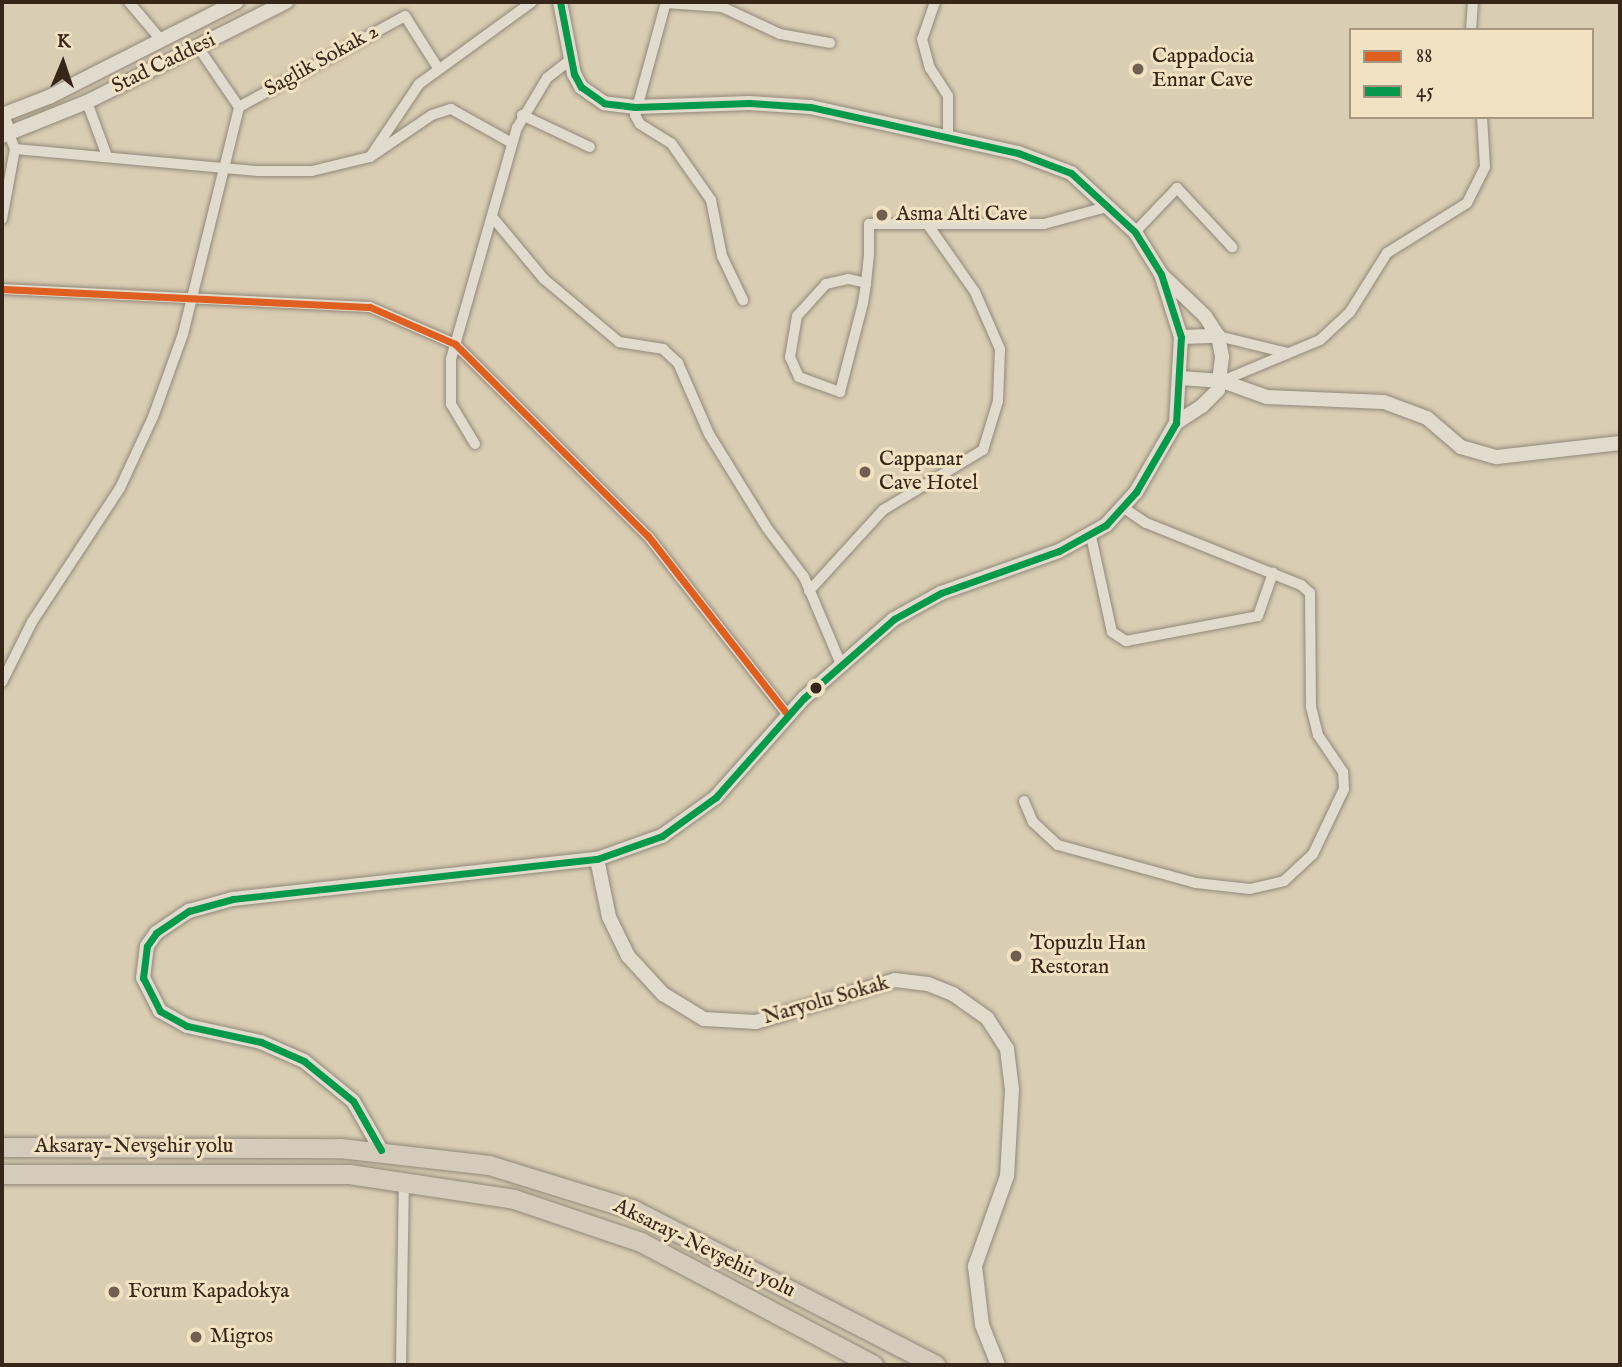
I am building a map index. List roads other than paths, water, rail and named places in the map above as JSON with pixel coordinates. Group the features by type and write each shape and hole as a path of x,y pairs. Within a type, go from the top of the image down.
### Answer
{"highway":[{"name":"Aksaray-Nevşehir yolu","path":"2,1146 382,1150 488,1166 634,1210 935,1365"},
{"name":"Aksaray-Nevşehir yolu","path":"2,1174 300,1173 404,1180 514,1199 600,1226 678,1261 873,1365"}],"street":[{"path":"128,2 162,41"},
{"name":"Stad Caddesi","path":"2,116 162,41 236,2"},
{"name":"Stad Caddesi","path":"5,135 87,102 286,2"},
{"path":"370,157 402,106 438,68 532,2"},
{"path":"382,1150 353,1101 304,1061 261,1042 187,1026 160,1011 143,978 147,946 156,933 189,911 233,899 597,859 640,846 687,821 716,797 788,715 841,664 912,606 1091,536 1124,508 1176,423 1181,378 1181,337 1161,274 1135,232 1110,206 1071,173 1042,160 791,104 635,107 604,103 589,94 569,61 560,2"},
{"path":"743,300 722,256 711,200 671,143 640,124 635,107 666,2 722,6 780,34 830,43"},
{"path":"935,2 922,38 930,68 948,96 948,137"},
{"path":"1471,28 1473,2"},
{"name":"Saglik Sokak 2","path":"239,107 405,16 438,68"},
{"path":"2,682 32,621 120,488 153,417 192,298 239,107 198,47"},
{"path":"475,444 456,414 448,390 455,344 494,219 512,143 522,115 547,78 569,61"},
{"path":"87,102 107,156"},
{"path":"15,149 224,167 312,171 370,157 441,110 465,114 512,143"},
{"path":"522,115 590,147"},
{"path":"2,116 5,135 15,149 2,219"},
{"path":"1176,423 1202,407 1222,381 1306,347 1336,328 1396,246 1467,203 1485,167 1482,119"},
{"path":"1135,232 1177,188 1232,247"},
{"path":"866,283 848,279 827,284 797,316 790,357 799,377 840,392 866,283 869,224 1044,224 1110,206"},
{"path":"494,219 544,279 619,342 663,349 678,363 709,434 767,528 804,577 841,664"},
{"path":"809,591 883,510 983,450 998,401 1000,348 975,292 926,222"},
{"path":"1161,274 1205,316 1218,336 1222,381"},
{"path":"2,289 370,307 455,344 648,536 788,715"},
{"path":"1181,337 1218,336 1287,353"},
{"path":"1181,378 1222,381 1267,397 1384,402 1427,418 1461,447 1497,457 1620,443"},
{"path":"1024,801 1033,822 1058,845 1098,859 1196,883 1250,889 1284,881 1314,854 1344,789 1343,772 1318,735 1311,706 1310,593 1273,573 1146,523 1124,508"},
{"path":"1091,536 1112,632 1126,641 1258,616 1273,573"},
{"name":"Naryolu Sokak","path":"597,859 609,917 628,956 663,995 704,1020 756,1022 863,987 909,980 953,994 993,1025 1012,1067 1010,1158 1000,1196 978,1248 975,1275 982,1325 999,1365"},
{"path":"401,1365 404,1180"}],"place":[{"name":"Cappadocia Ennar Cave","path":"1138,69"},
{"name":"Asma Alti Cave","path":"882,215"},
{"name":"Cappanar Cave Hotel","path":"865,472"},
{"name":"Topuzlu Han Restoran","path":"1016,956"},
{"name":"Forum Kapadokya","path":"114,1292"},
{"name":"Migros","path":"196,1337"}]}
